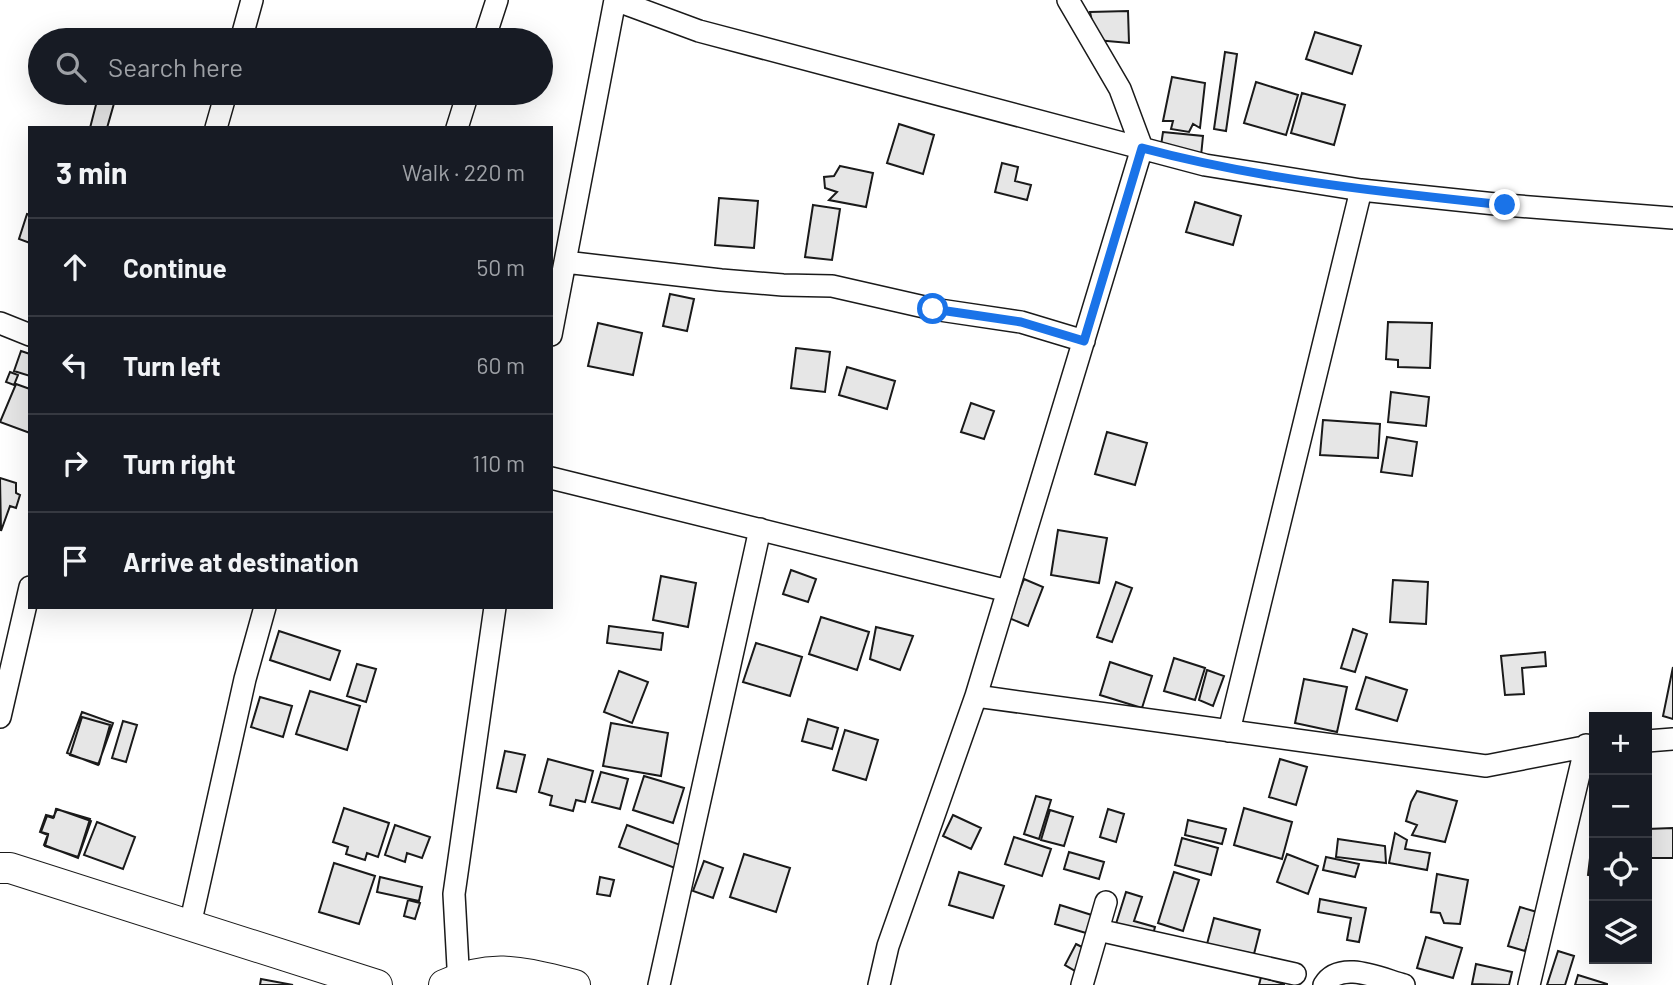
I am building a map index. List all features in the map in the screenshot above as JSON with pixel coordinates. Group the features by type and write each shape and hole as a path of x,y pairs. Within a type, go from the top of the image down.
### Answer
{"street":[{"path":"244,28 252,0"},
{"path":"488,28 497,0"},
{"path":"553,324 615,0 699,31 1205,165 1361,190 1673,218"},
{"path":"878,985 888,946 976,696 1142,148 1121,89 1068,0"},
{"path":"217,126 223,105"},
{"path":"458,126 464,105"},
{"path":"1229,731 1361,190"},
{"path":"565,261 733,281 832,286 933,309 1021,322 1084,341"},
{"path":"0,323 28,334"},
{"path":"553,478 1008,591"},
{"path":"659,985 760,529"},
{"path":"0,717 28,596"},
{"path":"190,925 245,679 264,609"},
{"path":"495,609 454,894 455,983 494,970 526,973 575,985"},
{"path":"976,696 1486,766 1589,745"},
{"path":"1652,741 1673,739"},
{"path":"1529,985 1589,749"},
{"path":"0,868 10,867 377,985"},
{"path":"1082,985 1106,902"},
{"path":"1098,930 1295,974"},
{"path":"1324,985 1325,981 1339,972 1354,971 1404,985"}],"building":[{"path":"1128,11 1129,43 1096,40 1090,12"},
{"path":"1315,32 1361,46 1352,74 1306,59"},
{"path":"1225,52 1237,54 1226,131 1214,129"},
{"path":"1172,77 1205,83 1200,128 1193,124 1189,132 1171,129 1173,121 1163,121"},
{"path":"1256,82 1298,95 1286,135 1244,123"},
{"path":"1302,93 1345,105 1334,145 1291,133"},
{"path":"96,105 114,105 108,126 91,126"},
{"path":"899,124 934,135 923,174 887,163"},
{"path":"1163,132 1203,136 1201,156 1160,152"},
{"path":"1002,163 1018,167 1015,181 1031,185 1027,200 995,192"},
{"path":"840,166 873,173 866,207 829,200 837,192 825,188 824,177 834,176"},
{"path":"719,198 758,201 754,248 715,245"},
{"path":"1195,202 1241,216 1233,245 1186,232"},
{"path":"813,205 840,209 832,260 805,257"},
{"path":"27,214 28,214 28,242 19,239"},
{"path":"670,294 694,299 687,331 663,326"},
{"path":"1388,322 1432,323 1430,368 1398,367 1398,360 1386,359"},
{"path":"598,323 642,333 633,375 588,366"},
{"path":"796,348 830,352 825,392 791,388"},
{"path":"21,351 28,353 28,375 14,371"},
{"path":"847,367 895,381 887,409 839,395"},
{"path":"10,372 18,375 14,385 6,382"},
{"path":"16,384 28,388 28,432 0,422"},
{"path":"1391,392 1429,397 1426,426 1388,422"},
{"path":"971,403 994,411 984,439 961,432"},
{"path":"1323,420 1380,424 1378,458 1320,455"},
{"path":"1107,432 1147,443 1135,485 1095,474"},
{"path":"1387,437 1417,442 1412,476 1381,472"},
{"path":"0,478 16,483 16,493 20,495 16,508 10,506 1,531"},
{"path":"1058,530 1107,538 1099,583 1051,575"},
{"path":"791,570 816,579 808,602 783,594"},
{"path":"661,576 696,583 688,627 653,620"},
{"path":"1024,579 1043,587 1028,626 1009,618"},
{"path":"1393,580 1428,582 1426,624 1390,622"},
{"path":"1116,582 1132,588 1112,642 1097,637"},
{"path":"821,617 869,632 857,670 809,654"},
{"path":"609,626 663,633 661,650 607,643"},
{"path":"876,627 913,636 900,670 870,659"},
{"path":"1353,629 1367,634 1355,672 1341,668"},
{"path":"279,631 340,651 330,680 270,660"},
{"path":"756,643 802,657 790,696 743,682"},
{"path":"1545,652 1546,666 1522,668 1524,694 1505,695 1501,656"},
{"path":"1174,658 1205,668 1195,700 1164,691"},
{"path":"1110,662 1152,676 1142,708 1100,695"},
{"path":"357,664 376,669 366,702 347,696"},
{"path":"1673,667 1673,719 1663,716"},
{"path":"1207,670 1224,676 1213,706 1199,700"},
{"path":"619,671 648,682 632,723 604,712"},
{"path":"1366,677 1407,690 1397,721 1356,709"},
{"path":"1304,679 1347,687 1337,732 1295,723"},
{"path":"310,691 360,706 347,750 296,734"},
{"path":"260,697 292,706 283,737 251,727"},
{"path":"82,712 113,723 98,765 67,753"},
{"path":"82,717 110,725 99,764 70,755"},
{"path":"808,719 838,728 832,749 802,741"},
{"path":"123,721 137,725 126,762 112,758"},
{"path":"611,723 668,733 661,776 603,766"},
{"path":"845,730 878,740 866,780 833,770"},
{"path":"505,751 525,755 516,792 497,788"},
{"path":"548,759 593,771 585,802 576,800 573,811 550,805 552,796 539,792"},
{"path":"1280,759 1307,767 1296,805 1269,797"},
{"path":"601,772 628,779 620,809 592,802"},
{"path":"644,776 684,788 673,823 633,810"},
{"path":"1417,791 1457,801 1445,842 1412,835 1417,825 1406,821"},
{"path":"1036,796 1051,800 1039,839 1024,834"},
{"path":"344,808 389,823 378,857 367,853 365,860 346,854 348,847 333,842"},
{"path":"1244,808 1292,822 1282,859 1234,845"},
{"path":"56,809 90,819 78,857 45,846 48,835 40,832 46,815 54,817"},
{"path":"57,809 91,821 78,858 44,845 48,834 41,832 47,816 53,818"},
{"path":"1108,809 1124,814 1116,842 1100,837"},
{"path":"1050,810 1073,817 1064,846 1041,840"},
{"path":"953,815 981,828 971,849 943,836"},
{"path":"1188,820 1226,829 1222,844 1185,835"},
{"path":"97,822 135,837 123,869 84,855"},
{"path":"395,825 430,837 422,858 407,853 405,862 385,855"},
{"path":"627,825 683,846 675,868 619,847"},
{"path":"1673,828 1673,858 1652,858 1652,829"},
{"path":"1395,833 1407,840 1405,849 1430,853 1427,870 1389,863"},
{"path":"1014,837 1051,849 1042,876 1005,864"},
{"path":"1182,838 1218,848 1211,875 1175,865"},
{"path":"1338,839 1385,846 1386,863 1336,857"},
{"path":"1069,852 1104,862 1099,879 1064,869"},
{"path":"744,854 790,868 776,912 730,897"},
{"path":"1287,854 1318,866 1308,894 1277,882"},
{"path":"1326,857 1359,864 1355,877 1323,870"},
{"path":"704,861 723,868 713,898 693,891"},
{"path":"334,863 375,876 359,924 319,912"},
{"path":"959,872 1004,886 993,918 949,905"},
{"path":"1174,872 1199,880 1183,931 1158,923"},
{"path":"1437,874 1468,880 1460,924 1444,923 1440,913 1431,912"},
{"path":"380,877 422,887 419,901 377,892"},
{"path":"600,877 614,880 610,896 597,894"},
{"path":"1126,892 1142,897 1134,921 1155,927 1152,938 1115,927"},
{"path":"1320,899 1366,908 1359,942 1347,940 1351,918 1318,912"},
{"path":"408,900 420,903 415,919 404,916"},
{"path":"1060,905 1098,917 1093,935 1055,924"},
{"path":"1520,907 1537,912 1525,951 1508,946"},
{"path":"1214,918 1260,930 1254,954 1207,944"},
{"path":"1426,937 1462,948 1453,978 1417,968"},
{"path":"1076,944 1088,950 1077,972 1065,965"},
{"path":"1558,951 1574,956 1565,985 1547,985"},
{"path":"1476,964 1512,972 1509,985 1472,984"},
{"path":"1578,975 1607,984 1607,985 1575,985"},
{"path":"1261,977 1284,984 1284,985 1259,985"},
{"path":"261,979 293,985 260,985"}],"route":[{"path":"933,309 1021,322 1084,341 1142,148 1205,165 1361,190 1505,205"}]}
